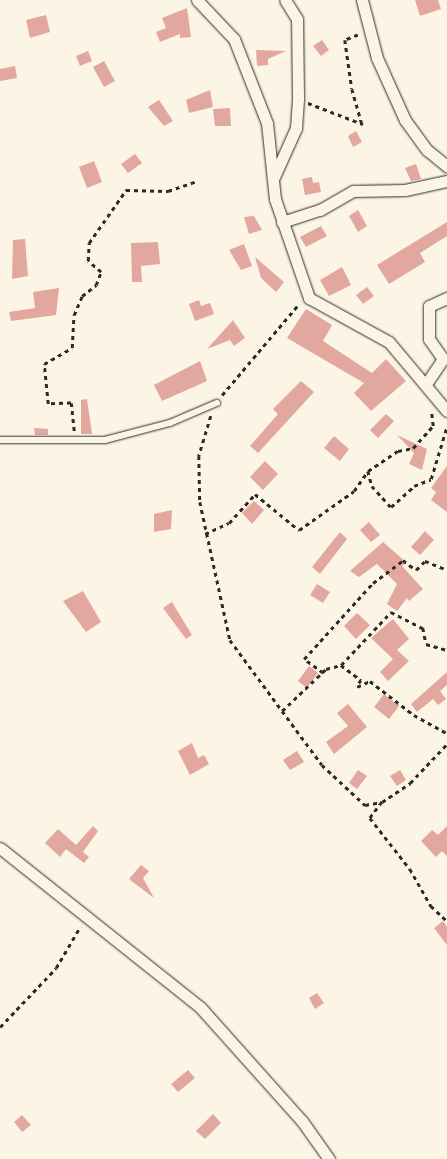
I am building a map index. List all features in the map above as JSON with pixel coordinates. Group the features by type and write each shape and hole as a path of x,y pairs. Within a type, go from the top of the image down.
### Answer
{"street":[{"path":"197,0 234,40 267,123 272,180 282,222 309,298 389,342 426,384 432,396 447,411"},
{"path":"272,180 296,128 297,19 284,0"},
{"path":"362,0 370,31 405,120 427,150 447,166"},
{"path":"282,222 320,210 353,191 405,190 447,181"},
{"path":"426,384 443,359 429,339 429,306 447,298"},
{"path":"0,848 86,920 200,1007 302,1121 329,1159"}],"lane":[{"path":"0,440 76,443 130,434 218,404"}],"path":[{"path":"302,102 324,106 363,124 352,89 345,40 370,31"},
{"path":"76,443 71,403 48,404 44,364 72,348 74,315 82,296 96,285 101,272 88,261 89,243 126,190 168,191 197,181"},
{"path":"309,298 243,367 218,404 199,456 205,534 230,640 322,765 365,805 382,802"},
{"path":"432,396 433,426"},
{"path":"205,534 229,523 255,494 299,530 354,491 368,470 398,451 413,448 433,426 447,419"},
{"path":"368,470 372,486 391,508 414,486 430,479 447,426"},
{"path":"323,673 304,659 373,583 403,560 416,570 425,561 447,570"},
{"path":"282,711 323,673 341,666 391,612 423,628 426,644 447,650"},
{"path":"341,666 361,680 357,687 370,681 414,715 447,732"},
{"path":"447,744 410,783 382,802 370,818 415,876 431,906 447,921"},
{"path":"0,1027 56,968 86,920"}],"building":[{"path":"415,0 438,0 441,9 420,16"},
{"path":"187,8 191,37 180,38 180,34 160,42 156,32 166,28 162,18"},
{"path":"46,15 50,32 30,38 26,20"},
{"path":"322,40 329,50 321,56 313,46"},
{"path":"256,50 286,51 268,59 268,65 257,66"},
{"path":"88,51 92,61 80,66 76,56"},
{"path":"104,61 115,81 104,87 93,67"},
{"path":"15,66 17,78 0,81 0,69"},
{"path":"210,90 213,107 189,113 186,100"},
{"path":"159,100 173,121 164,126 148,107"},
{"path":"230,108 231,126 215,126 213,109"},
{"path":"356,131 362,142 353,147 348,136"},
{"path":"135,154 142,163 128,173 121,164"},
{"path":"94,161 102,182 87,188 79,167"},
{"path":"416,164 421,179 411,181 405,168"},
{"path":"312,177 313,183 319,182 321,192 305,195 302,179"},
{"path":"358,210 367,226 358,232 349,216"},
{"path":"254,216 262,230 249,234 244,217"},
{"path":"447,222 447,236 420,253 425,262 389,284 377,265"},
{"path":"321,226 327,236 306,247 300,237"},
{"path":"25,239 28,276 12,279 13,240"},
{"path":"158,242 160,264 141,266 142,282 132,282 131,243"},
{"path":"244,244 252,266 241,270 229,250"},
{"path":"255,257 284,282 276,292 261,278"},
{"path":"342,267 351,285 329,296 320,280"},
{"path":"367,287 374,296 363,304 356,295"},
{"path":"59,288 56,315 11,321 9,312 35,308 33,292"},
{"path":"199,300 201,306 210,303 214,314 195,321 189,304"},
{"path":"306,309 332,325 323,341 372,373 386,359 406,381 371,411 354,393 364,383 287,338"},
{"path":"233,320 245,338 234,346 230,340 207,349"},
{"path":"200,361 207,381 162,401 154,385"},
{"path":"301,381 314,392 258,453 250,446 278,414 273,409"},
{"path":"87,399 92,434 81,434 81,400"},
{"path":"386,414 394,421 378,438 370,430"},
{"path":"34,428 48,429 48,435 35,435"},
{"path":"397,435 427,449 422,470 409,464 414,453"},
{"path":"334,436 349,449 340,461 324,448"},
{"path":"265,461 278,474 263,490 250,477"},
{"path":"447,466 447,512 431,500 436,492 431,488"},
{"path":"254,501 264,510 252,524 242,513"},
{"path":"172,510 171,529 154,532 154,514"},
{"path":"369,522 380,535 371,542 360,530"},
{"path":"425,531 434,540 420,555 411,547"},
{"path":"340,532 347,539 320,574 312,567"},
{"path":"383,542 406,562 402,566 423,589 409,601 407,598 397,611 387,604 397,584 377,564 359,577 350,571"},
{"path":"317,584 330,592 323,603 310,595"},
{"path":"83,591 101,622 86,632 63,601"},
{"path":"172,602 192,635 186,639 163,608"},
{"path":"357,613 370,625 356,639 344,626"},
{"path":"393,619 409,639 397,650 409,661 388,681 380,672 393,659 371,638"},
{"path":"309,666 318,673 307,688 298,681"},
{"path":"447,672 447,685 440,691 446,699 438,705 433,699 417,712 411,704"},
{"path":"384,694 399,706 389,719 374,707"},
{"path":"348,704 367,727 334,754 326,742 348,726 337,713"},
{"path":"192,743 198,758 204,755 209,764 190,775 178,751"},
{"path":"297,751 304,762 290,770 283,760"},
{"path":"358,770 367,776 357,789 349,783"},
{"path":"400,770 406,780 397,786 390,776"},
{"path":"93,826 98,831 83,852 89,857 84,863 66,849 60,857 45,843 58,829 76,845"},
{"path":"447,826 447,856 442,851 436,857 421,841 432,830 438,835"},
{"path":"141,865 149,871 143,878 154,898 129,879"},
{"path":"443,921 447,927 447,945 434,928"},
{"path":"317,993 324,1003 315,1009 309,998"},
{"path":"188,1070 195,1078 178,1092 171,1084"},
{"path":"213,1114 221,1123 205,1139 196,1131"},
{"path":"22,1115 31,1125 22,1132 14,1122"}]}
